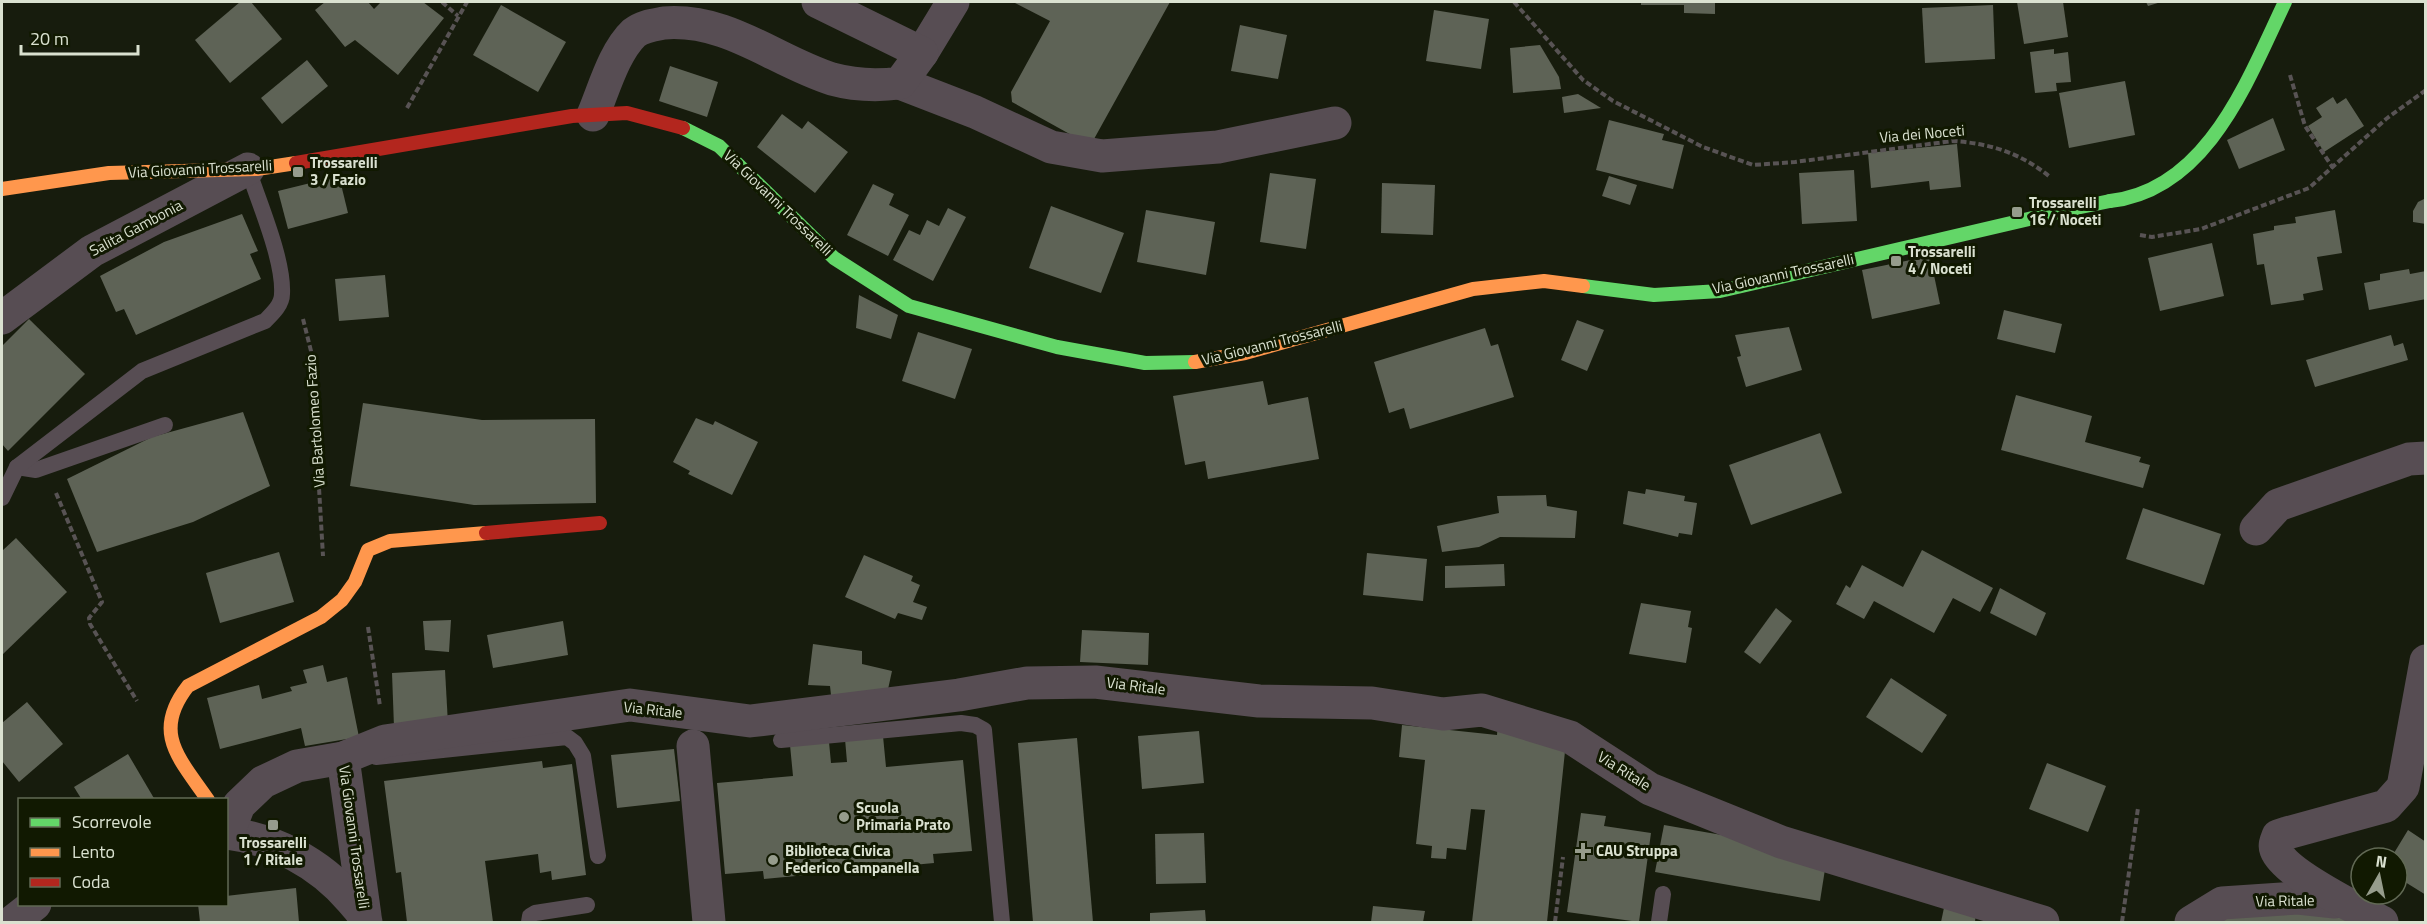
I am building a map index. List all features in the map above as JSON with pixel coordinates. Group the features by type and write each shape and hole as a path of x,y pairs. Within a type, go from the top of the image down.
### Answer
{"street":[{"path":"818,2 922,53"},
{"path":"900,83 922,53 953,2"},
{"name":"Via Giovanni Trossarelli","path":"2,189 109,173 248,169 592,115 627,113 693,131 719,146 834,258 909,306 1057,347 1145,363 1194,362 1245,353 1473,289 1545,281 1654,295 1720,291 2076,208 2138,196 2174,177 2216,135 2285,2"},
{"path":"592,115 624,45 635,32 648,25 668,23 695,24 727,33 831,78 858,84 900,83 975,112 1051,147 1102,156 1218,147 1335,123"},
{"name":"Salita Gambonia","path":"2,318 92,251 248,169"},
{"path":"2256,529 2278,505 2409,459 2426,458"},
{"path":"207,798 169,739 170,710 177,697 188,686 321,617 342,600 355,582 359,567 368,550 390,541 600,523"},
{"path":"2381,922 2307,881 2277,852 2275,844 2278,836 2287,832 2386,806 2396,798 2403,788 2426,661"},
{"name":"Via Ritale","path":"228,830 239,805 263,782 297,766 342,758 383,730 630,705 750,721 958,695 1027,683 1095,682 1259,701 1372,703 1443,714 1482,710 1570,737 1650,789 1781,842 2043,922"},
{"path":"693,746 710,922"},
{"name":"Via Giovanni Trossarelli","path":"342,758 365,919"},
{"name":"Via Giovanni Trossarelli","path":"228,832 290,852 316,867 341,888 365,919"},
{"name":"Via Ritale","path":"2191,922 2222,903 2298,898 2335,902 2381,922"},
{"path":"12,922 32,906"}],"lane":[{"path":"2,498 17,466 142,371 265,321 276,310 283,296 280,275 248,169"},
{"path":"17,466 36,470 165,425"},
{"path":"781,740 961,723 975,725 984,730 1002,922"},
{"path":"342,758 401,756 567,738 575,743 583,756 598,856"},
{"path":"1659,922 1663,894"},
{"path":"529,922 530,916 535,913 587,905"}],"path":[{"path":"442,2 458,16"},
{"path":"386,149 467,2"},
{"name":"Via dei Noceti","path":"1514,2 1583,80 1613,101 1703,147 1753,165 1795,162 1952,141 1973,142 2008,152 2027,160 2051,178"},
{"path":"2274,23 2306,126 2333,168"},
{"path":"2130,234 2152,237 2201,229 2309,188 2386,119 2426,90"},
{"name":"Via Bartolomeo Fazio","path":"301,308 311,351 323,558"},
{"path":"45,467 102,602 89,618 90,624 137,702"},
{"path":"355,582 362,590 383,730"},
{"path":"2122,922 2138,808"},
{"path":"1555,922 1563,856"}],"building":[{"path":"240,2 251,2 282,39 230,83 195,40"},
{"path":"325,2 368,2 374,9 381,2 423,2 444,18 398,75 355,40 345,47 315,10"},
{"path":"1013,2 1170,2 1094,139 1084,142 1012,102 1011,92 1050,21"},
{"path":"1641,2 1715,2 1715,14 1684,13 1684,5 1641,5"},
{"path":"2017,2 2063,2 2068,37 2024,44"},
{"path":"2146,2 2161,2 2148,6"},
{"path":"501,5 566,42 538,92 473,55"},
{"path":"1993,5 1995,59 1925,63 1922,8"},
{"path":"1434,10 1489,19 1481,69 1426,61"},
{"path":"1240,25 1287,35 1278,79 1231,71"},
{"path":"1540,45 1559,77 1561,89 1513,93 1510,48"},
{"path":"2054,49 2054,54 2068,52 2071,82 2056,83 2057,91 2035,93 2030,52"},
{"path":"307,60 328,86 282,124 261,98"},
{"path":"670,66 718,82 707,117 659,101"},
{"path":"2125,81 2135,135 2069,148 2059,93"},
{"path":"1578,94 1601,108 1564,113 1562,97"},
{"path":"2333,97 2337,104 2346,98 2364,126 2324,152 2308,126 2322,117 2316,108"},
{"path":"782,114 802,129 808,121 848,152 815,193 757,147"},
{"path":"2273,118 2285,150 2239,169 2227,140"},
{"path":"1609,120 1664,134 1662,140 1684,145 1673,189 1596,170"},
{"path":"1957,144 1961,187 1930,190 1929,181 1871,188 1868,153"},
{"path":"1854,170 1857,221 1802,224 1799,173"},
{"path":"1270,173 1316,179 1306,249 1260,242"},
{"path":"339,176 348,213 288,229 278,191"},
{"path":"1609,176 1637,185 1630,205 1602,196"},
{"path":"1382,183 1435,185 1433,235 1381,233"},
{"path":"873,184 894,194 889,205 909,215 888,256 847,235"},
{"path":"2426,198 2426,224 2413,222 2413,211 2418,202"},
{"path":"1051,206 1124,233 1101,293 1029,268"},
{"path":"948,208 966,217 933,281 893,260 909,230 920,235 927,220 939,226"},
{"path":"1146,210 1215,222 1206,275 1137,262"},
{"path":"2335,210 2342,253 2317,257 2323,290 2303,294 2304,300 2271,305 2264,264 2257,265 2253,234 2274,230 2274,226 2296,223 2295,217"},
{"path":"242,214 258,251 250,254 261,279 136,335 124,309 116,312 100,276 164,242"},
{"path":"2212,243 2224,296 2160,311 2148,258"},
{"path":"1930,256 1940,304 1872,319 1862,270"},
{"path":"2409,269 2410,274 2426,271 2426,299 2369,310 2364,283 2380,280 2380,274"},
{"path":"385,275 389,317 339,321 335,279"},
{"path":"859,295 898,315 891,339 856,328"},
{"path":"2004,310 2062,324 2055,353 1997,339"},
{"path":"29,319 85,374 8,451 2,444 2,346"},
{"path":"1577,320 1604,330 1587,371 1561,360"},
{"path":"1789,327 1802,370 1746,387 1737,357 1741,356 1735,335"},
{"path":"1485,328 1491,346 1498,344 1514,397 1410,429 1404,408 1389,413 1374,362"},
{"path":"918,332 972,349 955,399 902,381"},
{"path":"2391,335 2394,346 2403,343 2408,360 2315,387 2306,360"},
{"path":"1263,381 1268,405 1308,397 1319,459 1208,479 1205,461 1185,465 1173,396"},
{"path":"2016,395 2092,416 2085,442 2141,457 2139,462 2150,465 2143,488 2001,450"},
{"path":"363,403 482,420 595,419 596,503 474,505 350,486"},
{"path":"243,412 270,486 193,522 97,552 67,479 152,437"},
{"path":"696,418 713,425 715,421 758,442 732,495 688,474 690,471 673,462"},
{"path":"1820,433 1842,493 1751,525 1729,465"},
{"path":"1646,489 1685,496 1684,501 1697,503 1692,535 1679,533 1678,537 1623,524 1628,491 1645,494"},
{"path":"1546,495 1547,506 1577,511 1575,538 1500,537 1479,547 1442,552 1437,526 1499,513 1497,496"},
{"path":"2143,508 2221,534 2204,585 2126,559"},
{"path":"16,538 67,592 2,655 2,551"},
{"path":"1922,550 1993,588 1980,612 1953,598 1934,633 1874,601 1864,619 1836,604 1846,585 1850,588 1862,565 1903,587"},
{"path":"279,552 294,602 220,623 206,573"},
{"path":"1367,553 1427,559 1423,601 1363,595"},
{"path":"864,555 913,576 911,581 920,585 913,602 927,607 922,620 898,613 895,619 845,597"},
{"path":"1504,564 1505,586 1445,588 1445,566"},
{"path":"2000,588 2046,613 2036,636 1990,613"},
{"path":"1641,603 1691,611 1688,627 1692,628 1686,663 1629,654"},
{"path":"1776,608 1792,621 1760,664 1744,652"},
{"path":"451,620 449,652 425,650 423,621"},
{"path":"563,621 568,655 493,668 487,635"},
{"path":"1082,630 1149,633 1148,665 1080,662"},
{"path":"813,644 862,651 862,664 892,671 885,703 831,695 830,686 808,685"},
{"path":"323,665 327,682 347,677 359,737 305,746 301,728 220,749 207,698 259,685 262,699 292,691 290,687 307,683 303,670"},
{"path":"445,670 448,724 394,727 392,673"},
{"path":"1891,678 1947,715 1922,753 1866,717"},
{"path":"27,702 63,744 19,782 2,761 2,723"},
{"path":"1498,721 1566,742 1547,922 1472,922 1485,810 1471,809 1466,850 1447,848 1446,859 1431,858 1432,846 1416,844 1425,760 1399,757 1402,725 1497,735"},
{"path":"1199,731 1204,783 1142,789 1138,736"},
{"name":"Scuola Primaria Prato","path":"883,736 886,767 963,760 972,851 933,854 934,863 764,879 763,871 725,874 717,783 793,776 790,745 829,742 831,763 847,762 845,739"},
{"path":"1077,738 1093,922 1033,922 1018,743"},
{"path":"674,749 680,801 617,808 611,755"},
{"path":"128,754 154,798 81,798 74,787"},
{"path":"542,761 543,768 572,764 586,875 552,880 551,871 540,873 538,854 485,861 493,922 407,922 401,872 396,873 384,781"},
{"path":"2047,763 2106,786 2088,832 2029,809"},
{"path":"1581,813 1606,816 1604,826 1651,833 1639,922 1567,912"},
{"path":"1664,825 1774,844 1826,863 1820,901 1655,872"},
{"path":"2408,830 2426,842 2426,895 2409,884 2409,846 2398,846"},
{"path":"1204,833 1206,883 1156,884 1155,834"},
{"path":"296,888 299,922 200,922 198,906 228,906 228,896"},
{"path":"1945,903 1976,910 1975,922 1941,922"},
{"path":"2285,903 2372,922 2219,922 2217,910"},
{"path":"1373,906 1425,911 1423,922 1371,922"},
{"path":"1205,910 1206,922 1150,922 1150,913"}],"traffic: fast":[{"path":"2110,201 2144,192 2173,176 2199,154 2239,96 2285,2"},
{"path":"683,128 719,146 834,258 909,306 1057,347 1145,363 1195,362"},
{"path":"2076,208 2110,201"},
{"path":"1583,286 1654,295 1720,291 2076,208"}],"traffic: slow":[{"path":"2,189 109,173 257,169 296,163"},
{"path":"1195,362 1245,353 1473,289 1544,281 1583,286"},
{"path":"207,798 180,758 171,732 172,718 177,703 188,686 321,617 342,600 355,582 368,550 390,541 486,533"}],"traffic: jam":[{"path":"296,163 572,116 627,113 683,128"},
{"path":"486,533 600,523"}],"place":[{"name":"Trossarelli 3 / Fazio","path":"298,172"},
{"name":"Trossarelli 16 / Noceti","path":"2017,212"},
{"name":"Trossarelli 4 / Noceti","path":"1896,261"},
{"name":"Scuola Primaria Prato","path":"844,817"},
{"name":"Trossarelli 1 / Ritale","path":"273,825"},
{"name":"CAU Struppa","path":"1583,851"},
{"name":"Biblioteca Civica Federico Campanella","path":"773,860"}]}
